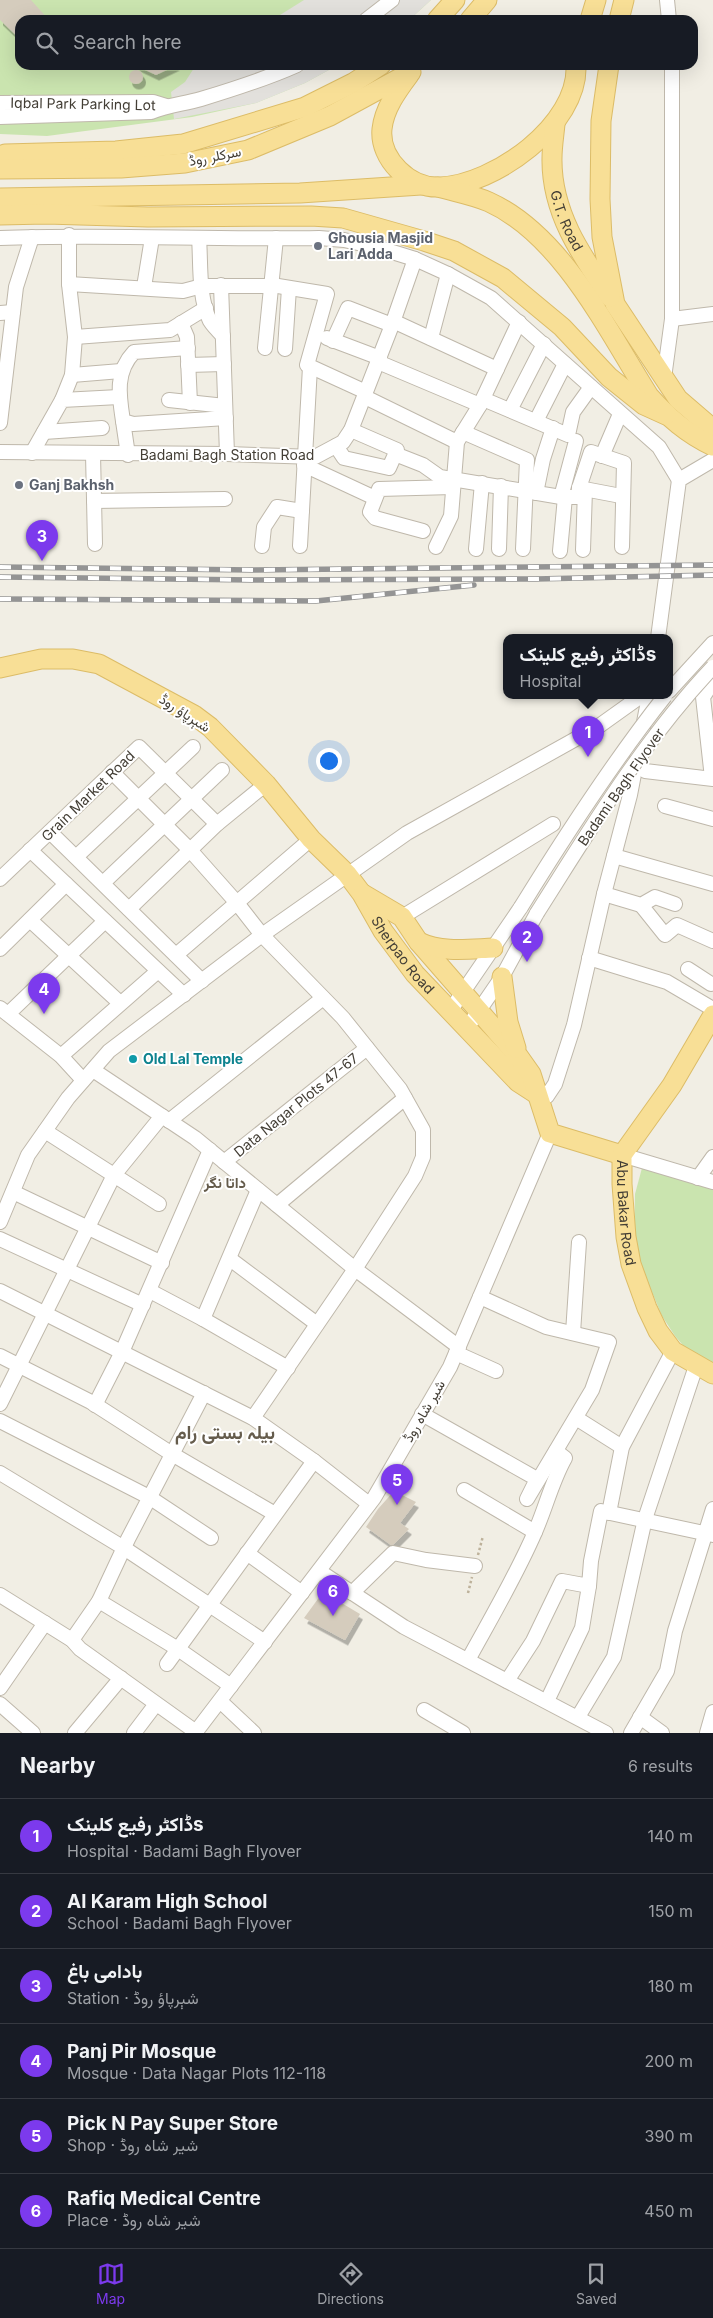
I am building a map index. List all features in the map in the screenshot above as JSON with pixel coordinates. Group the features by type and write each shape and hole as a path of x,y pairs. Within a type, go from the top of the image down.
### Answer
{"main road":[{"path":"442,15 455,0"},
{"path":"474,15 487,0"},
{"path":"592,15 596,0"},
{"path":"620,15 624,0"},
{"path":"0,156 5,154 116,151 183,144 306,107 353,83 373,70"},
{"name":"سرکلر روڈ","path":"0,169 121,168 185,163 248,150 330,116 411,70"},
{"path":"414,70 390,105 385,117 382,139 387,154 398,169 406,177 430,186 489,202 522,222 540,237 561,260 649,396 666,415 692,436 713,446"},
{"path":"0,198 94,194 300,193 458,184 498,167 527,149 555,124 571,94 575,70"},
{"path":"607,70 602,120 600,199 602,236 615,304"},
{"name":"G.T. Road","path":"555,124 552,159 554,187 562,215 584,260 678,399 713,429"},
{"path":"0,215 327,217 343,218 424,241 454,251 503,278 562,327 609,377 644,405 666,415"},
{"name":"شېرپاؤ روڈ","path":"0,668 41,659 73,659 99,664 194,715 210,727 266,784 311,839 347,874"},
{"name":"Sherpao Road","path":"347,874 362,894 383,932 415,974 518,1082 538,1097"},
{"name":"Sherpao Road","path":"362,894 402,917 418,942 519,1056"},
{"path":"418,942 431,948 458,950 493,948"},
{"path":"502,976 508,1022 519,1056 531,1074 550,1133 622,1155"},
{"name":"Abu Bakar Road","path":"705,1370 673,1351 658,1331 647,1308 631,1264 626,1237 622,1155 672,1085 713,1015"}],"street":[{"path":"375,5 392,0"},
{"path":"667,0 668,15"},
{"name":"Iqbal Park Parking Lot","path":"0,117 151,112 166,106 198,100 264,80 286,70"},
{"path":"664,378 672,319 672,70"},
{"name":"Iqbal Park Parking Lot","path":"0,103 153,102 166,106"},
{"path":"32,453 62,400 72,375 75,337 69,284 69,235"},
{"path":"0,238 69,235 152,238 319,238 344,240 415,259 448,274 491,298 659,447 679,480 659,634"},
{"path":"0,423 6,313 32,237"},
{"path":"144,288 152,238"},
{"path":"199,238 202,286 206,308 210,322 222,336"},
{"path":"265,348 276,238"},
{"name":"Badami Bagh Station Road","path":"0,452 128,455 227,454 304,461 315,458 343,442 351,430 393,323 415,259"},
{"path":"431,338 448,274"},
{"path":"69,284 183,291 202,286 270,286 327,294 307,365 310,367 300,546"},
{"path":"221,285 227,454"},
{"path":"285,348 289,288"},
{"path":"75,337 170,330 206,308"},
{"path":"333,341 348,308 431,338 497,370"},
{"path":"672,319 713,314"},
{"path":"436,547 451,516 453,483 460,437 481,402 519,322"},
{"path":"181,323 187,337 190,403"},
{"path":"316,333 481,402 510,410 568,434 573,412 591,387"},
{"path":"510,410 544,344"},
{"path":"128,455 119,397 120,371 134,352 188,348"},
{"path":"188,365 224,364"},
{"path":"536,421 566,364"},
{"path":"310,367 460,437 527,460 531,492"},
{"path":"72,375 120,371"},
{"path":"62,400 119,397"},
{"path":"169,400 225,412"},
{"path":"123,421 133,424 225,412"},
{"path":"602,456 620,414"},
{"path":"44,432 102,428"},
{"path":"523,549 531,492 553,428"},
{"path":"336,446 344,458 389,468 397,450 351,430"},
{"path":"560,551 563,497 576,440"},
{"path":"423,531 375,518 370,512 378,488 482,483 563,497 578,497 582,489 591,452 624,463 622,547"},
{"path":"93,454 95,544"},
{"path":"395,454 423,465 440,477 453,483"},
{"path":"679,480 713,460"},
{"path":"304,461 375,498"},
{"path":"476,549 482,483"},
{"path":"499,548 501,486"},
{"path":"582,489 622,496"},
{"path":"582,489 583,550"},
{"path":"94,501 225,499"},
{"path":"262,546 264,527 277,506 302,511"},
{"path":"673,686 713,643"},
{"name":"Badami Bagh Flyover","path":"467,1028 502,976 537,913 600,814 651,741 713,667"},
{"path":"645,771 712,778 709,711 703,697 713,682"},
{"path":"0,1222 28,1155 68,1098 109,1051 262,935 407,833 599,726 637,699"},
{"path":"538,1097 547,1096 555,1084 574,1025 604,894 630,795 648,699"},
{"name":"Badami Bagh Flyover","path":"450,1011 521,907 573,823 620,754 663,699"},
{"name":"Grain Market Road","path":"0,879 139,747 217,824"},
{"path":"76,858 193,747"},
{"path":"103,883 222,770"},
{"path":"112,772 163,826 190,850 237,903 262,935 343,1018 405,1098 423,1130 423,1157 415,1176 355,1269 253,1418"},
{"path":"129,909 217,824 266,784"},
{"path":"665,806 713,820"},
{"path":"402,917 554,824"},
{"path":"50,832 202,981"},
{"path":"176,955 311,839"},
{"path":"30,850 184,995"},
{"path":"614,856 713,884"},
{"path":"0,949 66,884"},
{"path":"604,894 641,905 665,935 677,925 713,941"},
{"path":"641,905 655,897 675,904"},
{"path":"30,920 120,1003"},
{"path":"83,1080 61,1056 4,1011 69,956 105,921"},
{"path":"589,958 667,982 701,1000 713,1009"},
{"path":"688,969 712,982 701,1000"},
{"path":"61,1056 158,971"},
{"path":"0,1404 114,1175 165,1118 323,998"},
{"name":"Data Nagar Plots 47-67","path":"224,1162 367,1048"},
{"path":"93,1070 210,1150 457,1350 496,1370"},
{"path":"277,1206 405,1098"},
{"path":"45,1131 159,1204"},
{"name":"شیر شاہ روڈ","path":"196,1733 369,1504 457,1350 550,1133"},
{"path":"95,1405 150,1291 210,1150"},
{"path":"622,1155 713,1182"},
{"path":"698,1178 713,1157"},
{"path":"203,1319 258,1190"},
{"path":"13,1192 162,1263"},
{"path":"0,1239 143,1305"},
{"path":"573,1334 579,1242"},
{"path":"230,1259 317,1324"},
{"path":"0,1291 253,1418 314,1461 369,1504"},
{"path":"150,1291 288,1368"},
{"path":"422,1414 537,1479 527,1499 592,1390 609,1342 546,1327 480,1297"},
{"path":"609,1513 622,1447 673,1351"},
{"path":"0,1356 95,1405 172,1454 275,1514"},
{"path":"578,1717 614,1657 644,1520 705,1370"},
{"path":"72,1640 99,1601 124,1548 204,1393"},
{"path":"576,1418 622,1447"},
{"path":"0,1421 150,1497 212,1538"},
{"path":"468,1660 496,1611 536,1532 556,1473 565,1458 556,1451"},
{"path":"167,1664 314,1461"},
{"path":"0,1473 124,1548 211,1604 265,1642"},
{"path":"464,1490 536,1532"},
{"path":"631,1733 667,1672 675,1631 709,1534 713,1509"},
{"path":"547,1701 582,1628 592,1565 590,1561 601,1511 709,1534"},
{"path":"247,1553 302,1593"},
{"path":"352,1592 393,1553 426,1560 475,1566"},
{"path":"319,1571 404,1627 606,1733"},
{"path":"508,1681 533,1641 562,1581 589,1586"},
{"path":"0,1595 72,1640 80,1649 196,1733"},
{"path":"99,1601 178,1649 232,1686"},
{"path":"0,1688 45,1624"},
{"path":"76,1733 121,1678"},
{"path":"220,1701 254,1733"},
{"path":"0,1704 34,1733"},
{"path":"134,1733 156,1704"},
{"path":"424,1710 463,1733"},
{"path":"706,1733 713,1712"},
{"path":"640,1717 662,1733"}],"green space":[{"path":"0,0 431,0 414,15 15,15 15,70 329,70 305,83 256,103 192,117 47,136 0,134"},
{"path":"642,1168 713,1186 713,1363 687,1350 675,1336 662,1316 634,1249 635,1194"}],"shaded area":[{"path":"304,0 431,0 414,15 280,15"},
{"path":"193,70 329,70 305,83 256,103 174,119 171,92 185,82"}],"building":[{"path":"0,0 31,0 44,15 15,15 15,34 0,20"},
{"path":"133,70 139,70 143,77 139,84 133,84 129,80 129,74"},
{"path":"146,70 166,70 156,75"},
{"path":"394,1491 416,1502 400,1523 409,1529 391,1545 366,1527 378,1509"},
{"path":"323,1592 360,1614 345,1640 304,1618"}],"railway":[{"path":"0,567 253,570 713,565"},
{"path":"0,577 253,580 536,579 713,575"},
{"path":"0,599 316,601 474,585"}],"place":[{"name":"Ghousia Masjid Lari Adda","path":"318,246"},
{"name":"Ganj Bakhsh","path":"19,485"},
{"name":"بادامی باغ","path":"42,561"},
{"name":"ڈاکٹر رفیع کلینکs","path":"588,757"},
{"name":"Al Karam High School","path":"527,962"},
{"name":"Panj Pir Mosque","path":"44,1014"},
{"name":"Old Lal Temple","path":"133,1059"},
{"name":"Pick N Pay Super Store","path":"397,1505"},
{"name":"Rafiq Medical Centre","path":"333,1616"}],"district":[{"name":"داتا نگر","path":"225,1183"},
{"name":"بیلہ بستی رام","path":"225,1432"}]}
